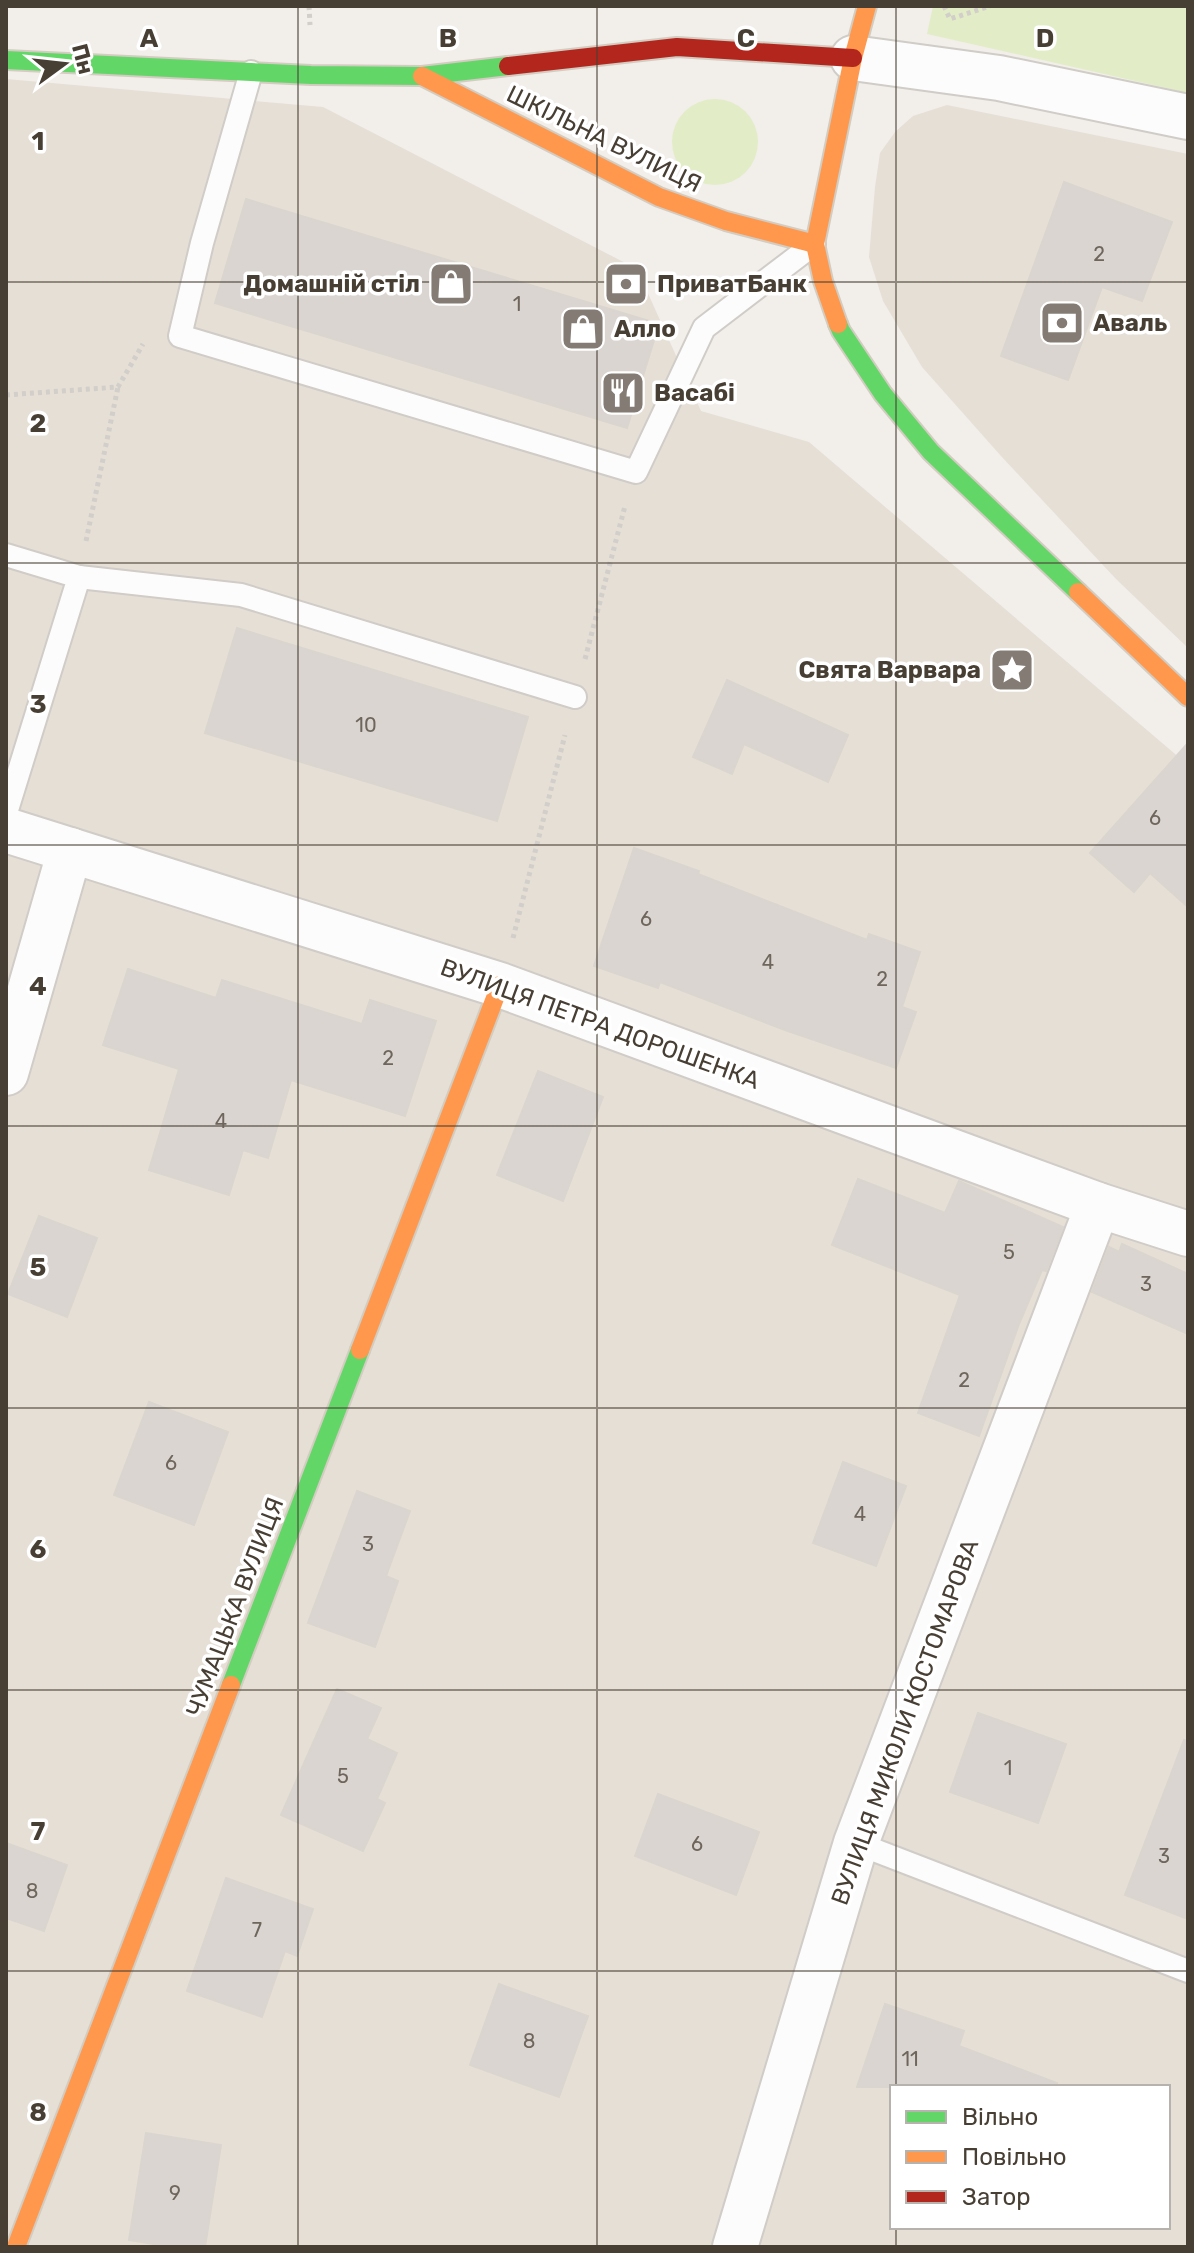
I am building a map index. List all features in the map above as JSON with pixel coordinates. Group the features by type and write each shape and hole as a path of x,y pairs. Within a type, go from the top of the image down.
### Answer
{"street":[{"path":"867,6 853,58 815,244 823,281 841,331 883,394 931,452 1188,697"},
{"name":"ШКІЛЬНА ВУЛИЦЯ","path":"6,60 251,72 422,76 677,47 853,58"},
{"path":"853,58 999,78 1188,117"},
{"name":"ШКІЛЬНА ВУЛИЦЯ","path":"422,76 659,197 726,221 815,244"},
{"name":"ВУЛИЦЯ ПЕТРА ДОРОШЕНКА","path":"6,830 500,985 1098,1205 1188,1234"},
{"path":"6,1073 70,850"},
{"name":"ЧУМАЦЬКА ВУЛИЦЯ","path":"16,2247 500,985"},
{"name":"ВУЛИЦЯ МИКОЛИ КОСТОМАРОВА","path":"735,2247 856,1843 1098,1205"}],"lane":[{"path":"251,72 202,243 180,336 636,472 704,328 815,244"},
{"path":"6,555 79,577 241,595 575,697"},
{"path":"6,813 79,577"},
{"path":"856,1843 1188,1971"}],"path":[{"path":"944,6 950,19 990,6"},
{"path":"79,577 118,387 148,335"},
{"path":"6,395 118,387"},
{"path":"500,985 623,512"}],"shaded area":[{"path":"6,79 323,107 637,269 701,411 809,442 1188,765 1188,2247 6,2247"},
{"path":"947,105 1188,154 1188,648 1116,579 922,367 883,301 869,257 880,153 895,132 913,116"}],"green space":[{"path":"933,6 1188,6 1188,93 927,34"},
{"path":"715,99 731,103 745,112 754,126 758,142 754,158 745,172 731,181 715,185 699,181 685,172 676,158 672,142 676,126 685,112 699,103"}],"building":[{"path":"1064,182 1172,222 1142,301 1102,287 1068,380 1001,356"},
{"path":"246,199 659,324 627,428 215,303"},
{"path":"237,628 528,717 497,821 205,733"},
{"path":"727,680 848,735 828,782 744,744 732,774 693,757"},
{"path":"1188,743 1188,907 1150,873 1134,892 1090,853"},
{"path":"634,848 699,871 698,874 867,940 869,934 920,952 902,1007 916,1012 896,1068 660,982 658,988 594,966"},
{"path":"128,969 216,998 222,980 362,1024 370,1000 436,1021 405,1116 291,1080 268,1158 243,1150 229,1195 149,1170 179,1069 103,1045"},
{"path":"538,1071 603,1097 563,1201 497,1175"},
{"path":"858,1179 945,1213 959,1181 1063,1227 1046,1271 1042,1270 1019,1324 979,1436 918,1413 960,1295 832,1245"},
{"path":"39,1216 97,1238 67,1317 8,1294"},
{"path":"1122,1244 1188,1274 1188,1334 1092,1292 1109,1247 1119,1252"},
{"path":"149,1402 228,1432 194,1525 114,1495"},
{"path":"843,1462 906,1486 876,1566 813,1543"},
{"path":"357,1491 410,1511 386,1576 398,1581 375,1647 308,1623"},
{"path":"337,1689 381,1708 367,1739 397,1753 377,1799 385,1803 363,1851 281,1815"},
{"path":"978,1713 1066,1744 1038,1823 950,1792"},
{"path":"1184,1740 1188,1741 1188,1919 1125,1895"},
{"path":"658,1794 759,1832 736,1895 635,1856"},
{"path":"6,1843 67,1865 44,1931 6,1918"},
{"path":"226,1878 313,1909 297,1956 285,1951 262,2017 187,1991"},
{"path":"499,1984 588,2016 559,2097 470,2065"},
{"path":"885,2004 964,2031 959,2046 1057,2083 1056,2085 857,2087"},
{"path":"146,2133 221,2145 205,2247 171,2247 129,2240"}],"traffic: fast":[{"path":"6,60 311,75 422,76 508,66"},
{"path":"838,324 883,394 931,452 1078,592"},
{"path":"231,1685 360,1350"}],"traffic: slow":[{"path":"838,324 823,281 815,244 853,58 867,6"},
{"path":"422,76 659,197 726,221 815,244"},
{"path":"1078,592 1188,697"},
{"path":"360,1350 500,985"},
{"path":"16,2247 231,1685"}],"traffic: jam":[{"path":"508,66 677,47 853,58"}],"place":[{"name":"Домашній стіл","path":"451,284"},
{"name":"ПриватБанк","path":"626,284"},
{"name":"Аваль","path":"1062,323"},
{"name":"Алло","path":"583,329"},
{"name":"Васабі","path":"623,393"},
{"name":"Свята Варвара","path":"1012,670"}]}
